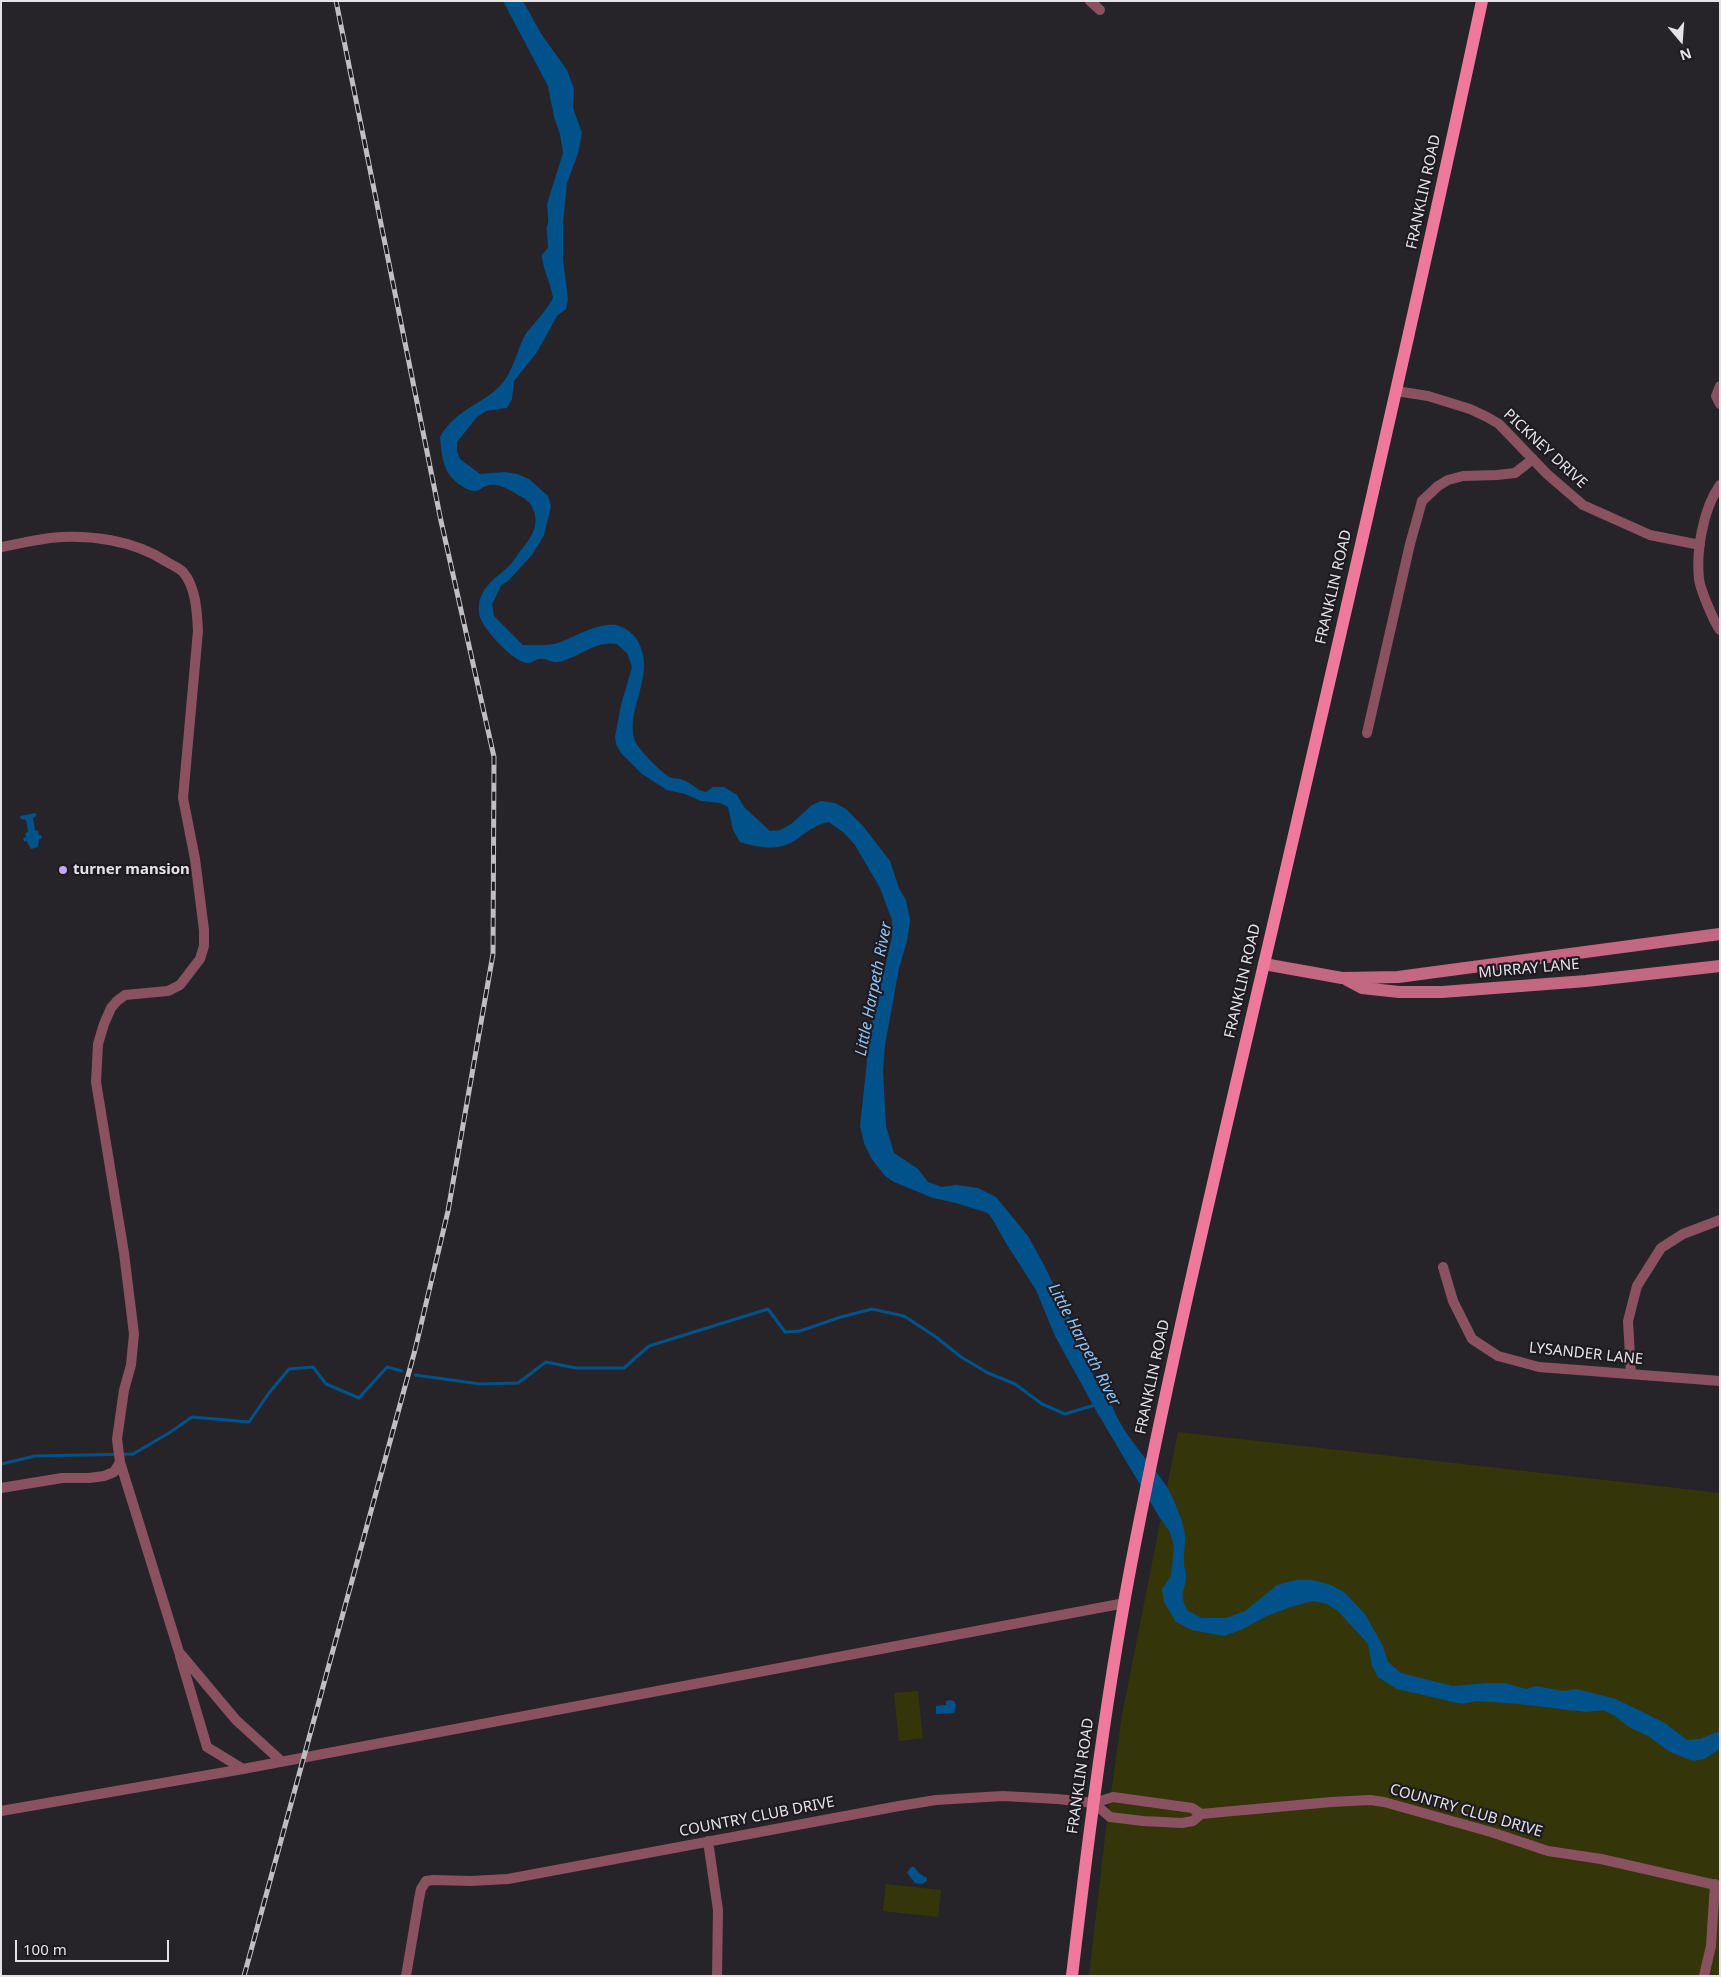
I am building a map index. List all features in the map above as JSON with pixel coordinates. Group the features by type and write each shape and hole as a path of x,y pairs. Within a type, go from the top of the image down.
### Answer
{"main road":[{"name":"FRANKLIN ROAD","path":"1072,1976 1108,1700 1134,1547 1226,1118 1264,964 1434,228 1482,1"},
{"name":"MURRAY LANE","path":"1264,964 1342,978 1398,977 1720,934"},
{"name":"MURRAY LANE","path":"1342,978 1362,988 1399,992 1442,992 1572,982 1720,966"}],"street":[{"path":"1090,1 1100,10"},
{"path":"1720,386 1716,396 1720,404"},
{"name":"PICKNEY DRIVE","path":"1396,390 1428,396 1470,409 1499,424 1547,474 1583,505 1650,535 1700,545"},
{"path":"1367,733 1410,544 1422,501 1438,486 1448,480 1463,476 1515,473 1533,459"},
{"path":"1720,485 1712,496 1700,545 1699,580 1720,630"},
{"path":"1,547 50,538 71,537 115,540 153,552 183,572 191,587 197,610 198,630 183,798 195,859 204,930 204,946 200,959 180,985 168,991 125,995 117,1001 104,1024 98,1044 96,1082 124,1252 134,1334 131,1366 124,1390 117,1440 120,1462 207,1747 243,1769"},
{"path":"1631,1374 1628,1321 1637,1286 1661,1248 1682,1234 1720,1220"},
{"name":"LYSANDER LANE","path":"1443,1267 1453,1300 1472,1339 1498,1356 1539,1367 1720,1381"},
{"path":"1,1488 62,1478 104,1476 114,1472 120,1462"},
{"path":"1,1811 243,1769 280,1760 1124,1603"},
{"path":"179,1652 236,1720 280,1760"},
{"name":"COUNTRY CLUB DRIVE","path":"406,1976 421,1889 426,1881 429,1880 471,1881 508,1879 936,1800 1010,1796 1094,1803 1113,1797 1192,1808 1201,1814"},
{"name":"COUNTRY CLUB DRIVE","path":"1094,1803 1110,1817 1182,1823 1192,1821 1201,1814 1346,1801 1384,1802 1490,1832 1548,1851 1601,1859 1717,1885"},
{"path":"708,1841 718,1910 717,1976"},
{"path":"1704,1976 1711,1946 1717,1885"}],"shaded area":[{"path":"1178,1432 1720,1493 1720,1976 1089,1976 1105,1837 1122,1715"},
{"path":"918,1691 923,1738 899,1741 894,1693"},
{"path":"886,1884 941,1890 938,1917 883,1911"}],"water":[{"path":"503,1 523,1 542,35 567,70 574,89 573,108 582,133 578,153 567,183 563,223 563,259 568,299 566,309 557,316 537,352 514,381 512,399 507,408 486,411 477,417 457,442 457,451 460,459 480,474 505,472 529,479 548,496 551,506 544,535 532,555 508,581 498,587 493,595 494,616 523,645 554,644 592,628 608,625 616,625 631,633 642,650 644,663 643,677 634,716 635,741 657,767 668,776 682,779 697,789 706,792 713,787 724,787 737,795 744,807 770,831 780,830 791,824 812,805 821,801 835,803 846,809 863,826 890,861 899,888 906,900 910,920 885,1045 883,1071 886,1126 894,1153 918,1169 928,1182 942,1187 956,1185 978,1188 996,1197 1028,1236 1074,1326 1095,1379 1108,1390 1111,1403 1123,1427 1165,1484 1175,1502 1185,1533 1184,1564 1186,1581 1183,1599 1188,1611 1202,1618 1226,1618 1245,1611 1277,1585 1295,1580 1313,1580 1331,1585 1344,1592 1365,1614 1383,1646 1388,1662 1401,1673 1453,1686 1505,1683 1526,1689 1536,1686 1563,1691 1577,1689 1616,1699 1665,1723 1687,1740 1700,1739 1720,1731 1720,1749 1704,1759 1693,1761 1670,1752 1648,1736 1629,1727 1615,1716 1603,1710 1586,1712 1476,1701 1462,1704 1397,1689 1378,1677 1372,1666 1368,1644 1338,1611 1327,1604 1313,1601 1290,1607 1224,1636 1192,1630 1176,1622 1164,1602 1162,1589 1171,1576 1174,1546 1170,1532 1098,1414 1055,1336 1036,1290 993,1220 988,1213 933,1198 894,1182 885,1176 871,1158 864,1143 860,1126 867,1061 866,1048 892,937 892,920 880,888 855,845 844,833 829,822 818,825 794,841 779,847 772,848 740,842 733,830 728,807 720,803 701,801 685,794 667,790 642,774 621,753 616,744 615,737 621,705 632,667 625,647 616,644 599,645 558,662 537,659 529,663 515,657 500,645 487,630 480,618 479,604 483,593 489,584 509,566 530,538 535,527 535,514 531,505 526,500 503,487 490,485 474,491 456,482 447,471 440,437 453,420 491,394 504,381 509,374 527,332 553,298 542,255 550,245 547,204 563,153 548,86"},
{"path":"36,813 36,816 33,818 35,830 42,837 41,839 39,838 38,847 31,849 26,840 26,842 23,840 24,837 26,838 25,834 28,831 26,820 21,819 20,816"},
{"path":"946,1701 954,1701 956,1705 954,1713 936,1714 936,1706 946,1705"},
{"path":"911,1867 914,1867 927,1878 927,1881 922,1884 915,1883 907,1873"}],"waterway":[{"name":"Little Harpeth River","path":"550,222 548,228 550,250"},
{"name":"Little Harpeth River","path":"492,601 500,584"},
{"name":"Little Harpeth River","path":"619,644 629,653"},
{"path":"415,1375 480,1384 518,1383 546,1362 576,1368 624,1368 649,1346 768,1309 785,1332 800,1331 872,1309 904,1316 936,1337 961,1357 988,1373 1015,1384 1042,1404 1065,1414 1095,1405"},
{"path":"1,1464 35,1456 133,1454 192,1417 249,1422 269,1393 289,1369 313,1367 326,1384 359,1398 387,1367 402,1371"}],"railway":[{"path":"244,1976 415,1350 448,1211 493,954 494,757 441,521 336,1"}],"place":[{"name":"turner mansion","path":"63,870"}]}
